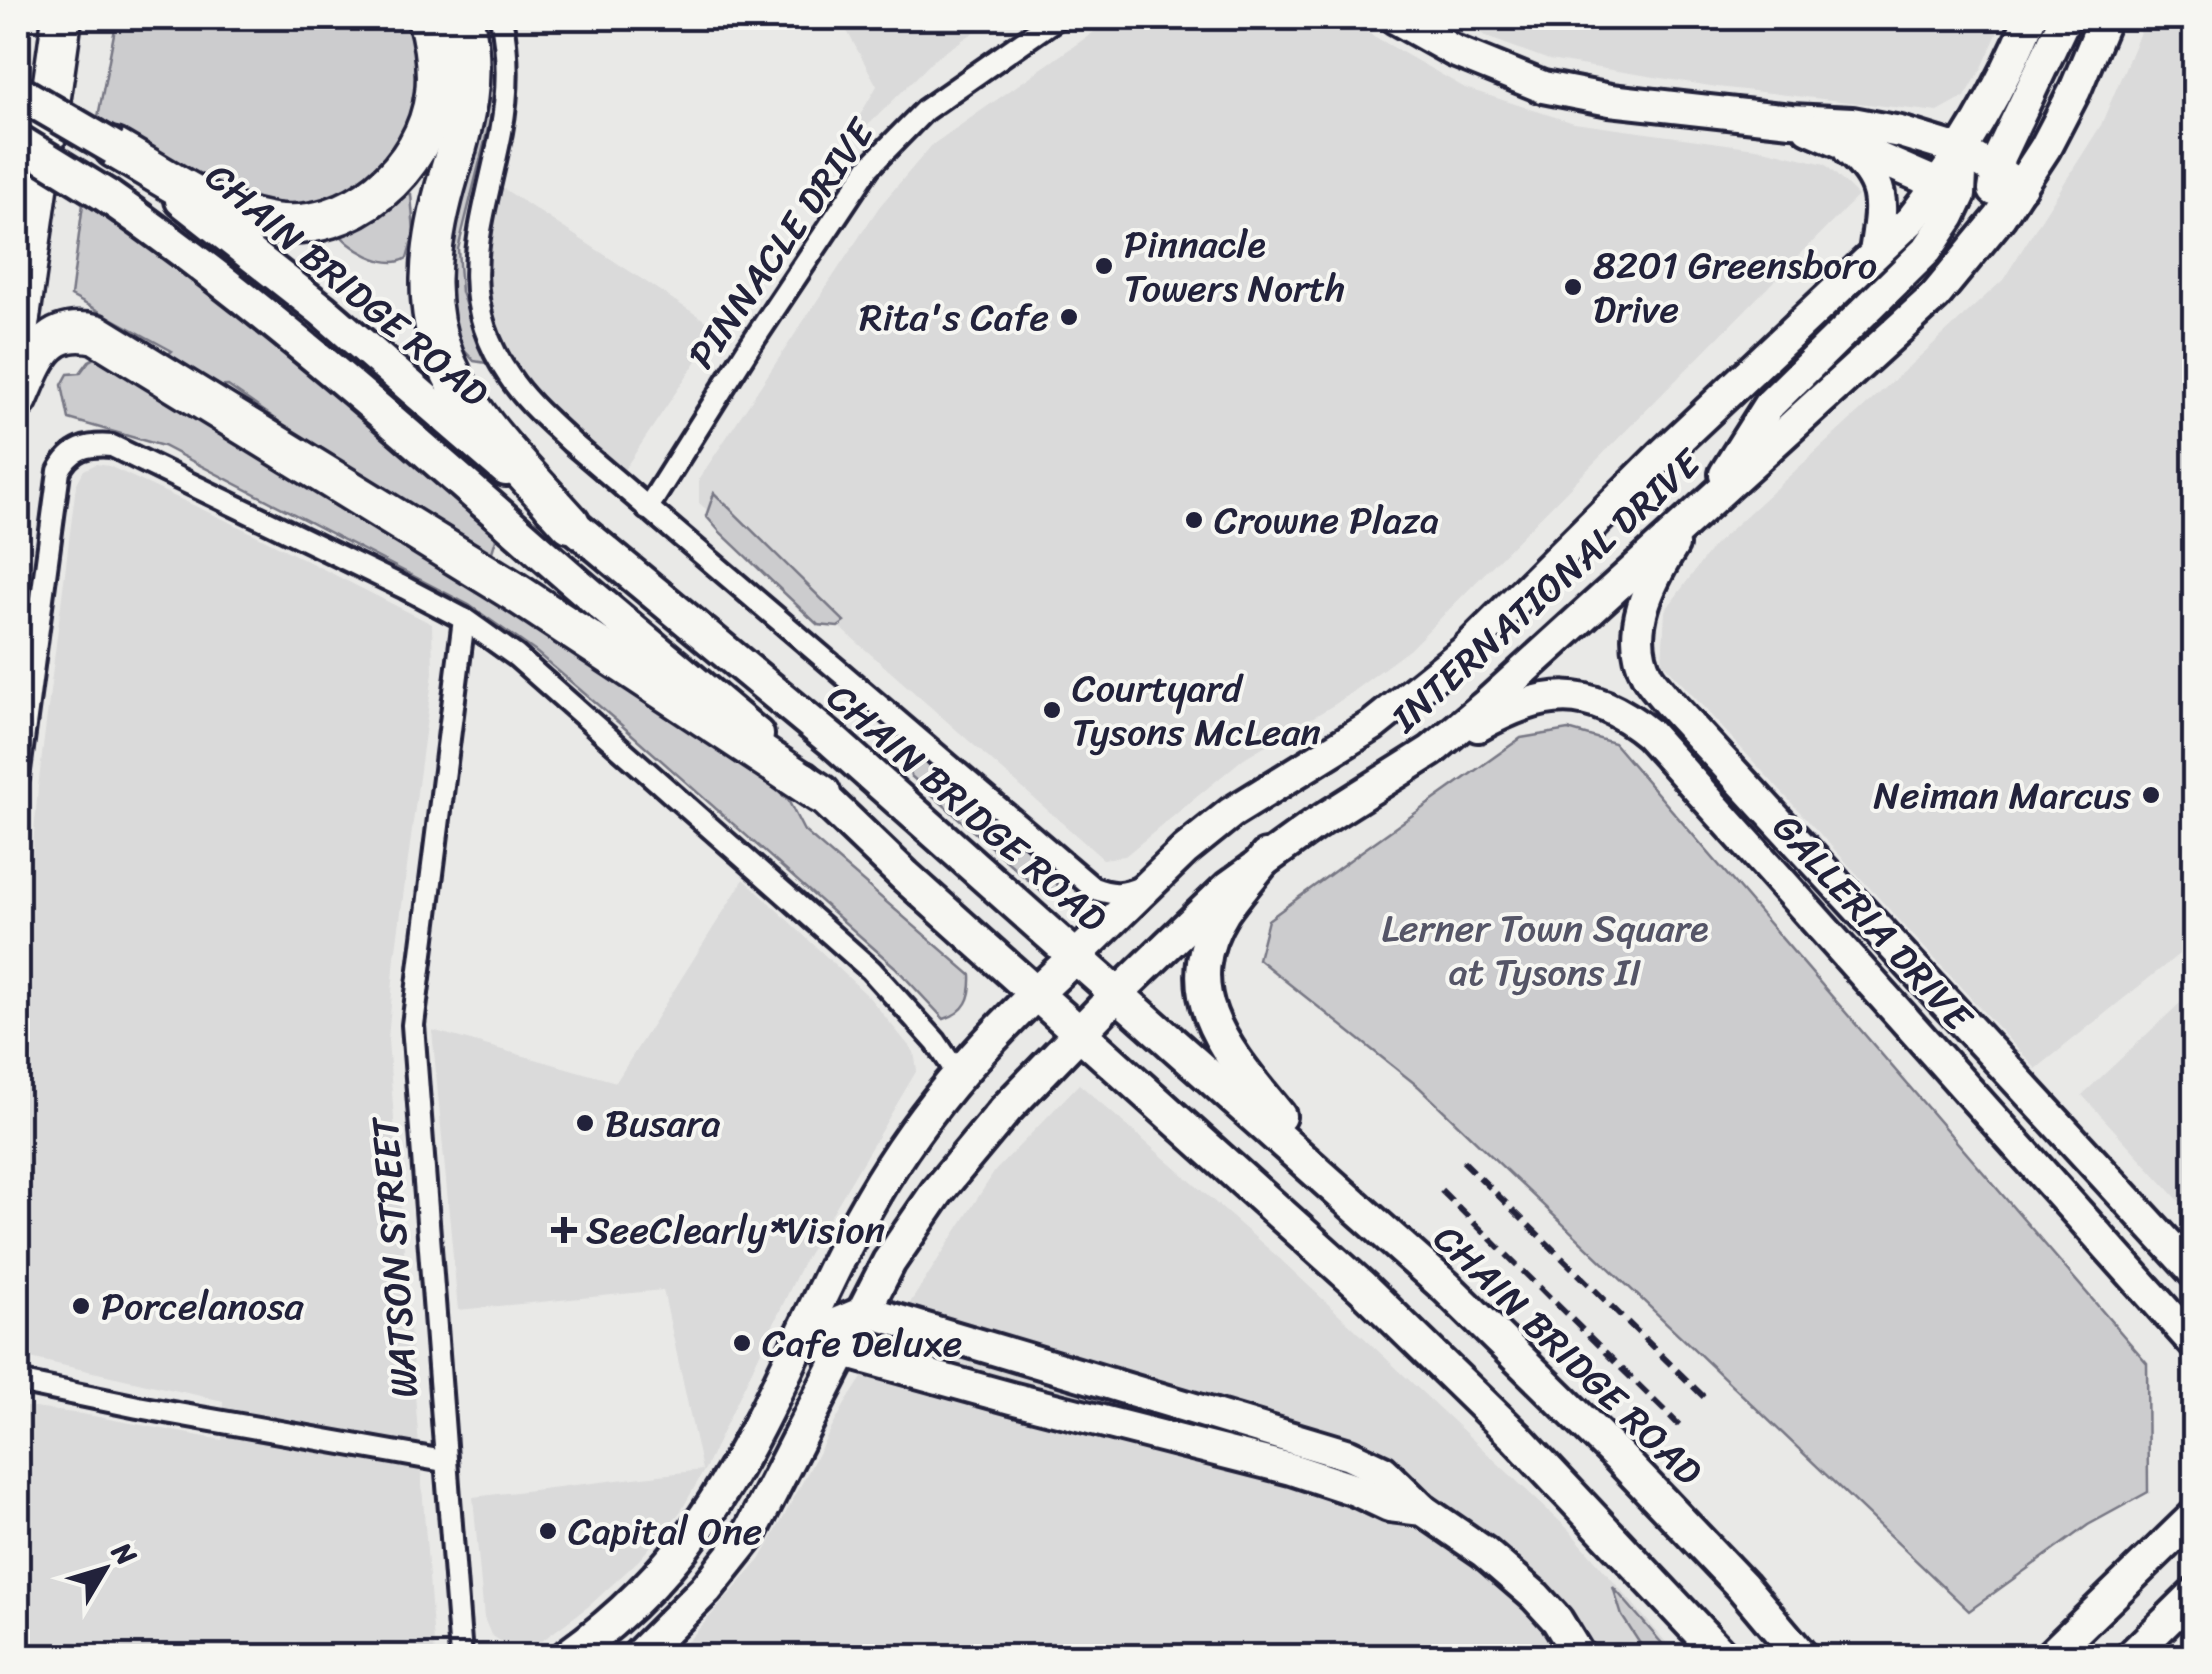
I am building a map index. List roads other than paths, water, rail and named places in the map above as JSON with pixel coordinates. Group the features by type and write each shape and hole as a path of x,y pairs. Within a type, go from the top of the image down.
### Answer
{"highway":[{"path":"18,320 62,18"},
{"path":"55,68 76,18"},
{"path":"114,148 214,205 244,217 298,224 355,208 400,172 428,123 436,71 427,18"},
{"path":"463,18 470,57 466,118 435,227 430,264 431,305 438,343 455,386 479,421 570,523"},
{"path":"18,399 34,360 51,340 80,330 96,334 512,590 821,794"}],"main road":[{"name":"CHAIN BRIDGE ROAD","path":"18,92 114,148 297,289 833,741 1342,1194 1529,1367 1742,1586 1802,1656"},
{"name":"CHAIN BRIDGE ROAD","path":"18,140 107,196 274,320 627,628 755,733 905,876 1336,1264 1476,1398 1722,1656"},
{"path":"1266,858 1223,913 1208,945 1203,966 1207,1014 1250,1080 1342,1194"},
{"name":"INTERNATIONAL DRIVE","path":"568,1656 608,1628 690,1539 727,1483 870,1200 904,1146 957,1073 1076,957"},
{"name":"INTERNATIONAL DRIVE","path":"639,1656 706,1589 749,1535 889,1262 937,1192 973,1146 1117,994"},
{"path":"1742,1586 1813,1656"}],"street":[{"path":"501,18 507,74 505,102 474,256 482,316 507,374 528,401 647,509 1093,888 1124,894 1152,882"},
{"name":"PINNACLE DRIVE","path":"647,509 825,230 877,157 925,110 1057,18"},
{"path":"1395,18 1454,51 1543,87 1610,100 1852,123 1900,132 1962,151 2009,179 2012,126 2065,18"},
{"name":"INTERNATIONAL DRIVE","path":"1076,957 1152,882 1231,813 1373,725 1452,662 1665,452 1910,220 1950,189 1962,151 1988,109 2030,18"},
{"name":"INTERNATIONAL DRIVE","path":"1117,994 1228,887 1431,751 1936,296 2000,217 2009,179 2075,90 2105,18"},
{"path":"1790,120 1950,189 2000,217"},
{"path":"1839,141 1868,167 1879,186 1882,200 1875,253"},
{"path":"1714,495 1740,446 1768,406 1926,250 1950,216 1950,189"},
{"path":"18,765 59,471 66,458 79,448 112,446 464,619 516,656 871,970 936,1042 957,1073"},
{"name":"GALLERIA DRIVE","path":"1690,517 1643,600 1640,652 1646,674 2194,1272"},
{"name":"WATSON STREET","path":"18,1382 138,1408 444,1460 413,1024 464,619"},
{"name":"GALLERIA DRIVE","path":"1431,751 1522,704 1543,698 1584,699 1627,716 1670,756 2194,1343"},
{"path":"799,1338 866,1311 1348,1455 1384,1470 1423,1510 1484,1552 1557,1620 1578,1656"},
{"path":"799,1338 1291,1469 1390,1506 1423,1510"},
{"path":"444,1460 461,1656"},
{"path":"2050,1656 2194,1516"},
{"path":"2132,1656 2194,1594"}],"railway":[{"path":"1463,1161 1704,1397"},
{"path":"1441,1190 1679,1425"}],"place":[{"name":"Pinnacle Towers North","path":"1104,266"},
{"name":"8201 Greensboro Drive","path":"1573,287"},
{"name":"Rita's Cafe","path":"1069,317"},
{"name":"Crowne Plaza","path":"1194,520"},
{"name":"Courtyard Tysons McLean","path":"1052,710"},
{"name":"Neiman Marcus","path":"2151,795"},
{"name":"Busara","path":"585,1123"},
{"name":"SeeClearly*Vision","path":"564,1230"},
{"name":"Porcelanosa","path":"81,1306"},
{"name":"Cafe Deluxe","path":"742,1343"},
{"name":"Capital One","path":"548,1531"}],"park label":[{"name":"Lerner Town Square at Tysons II","path":"1545,950"}]}
